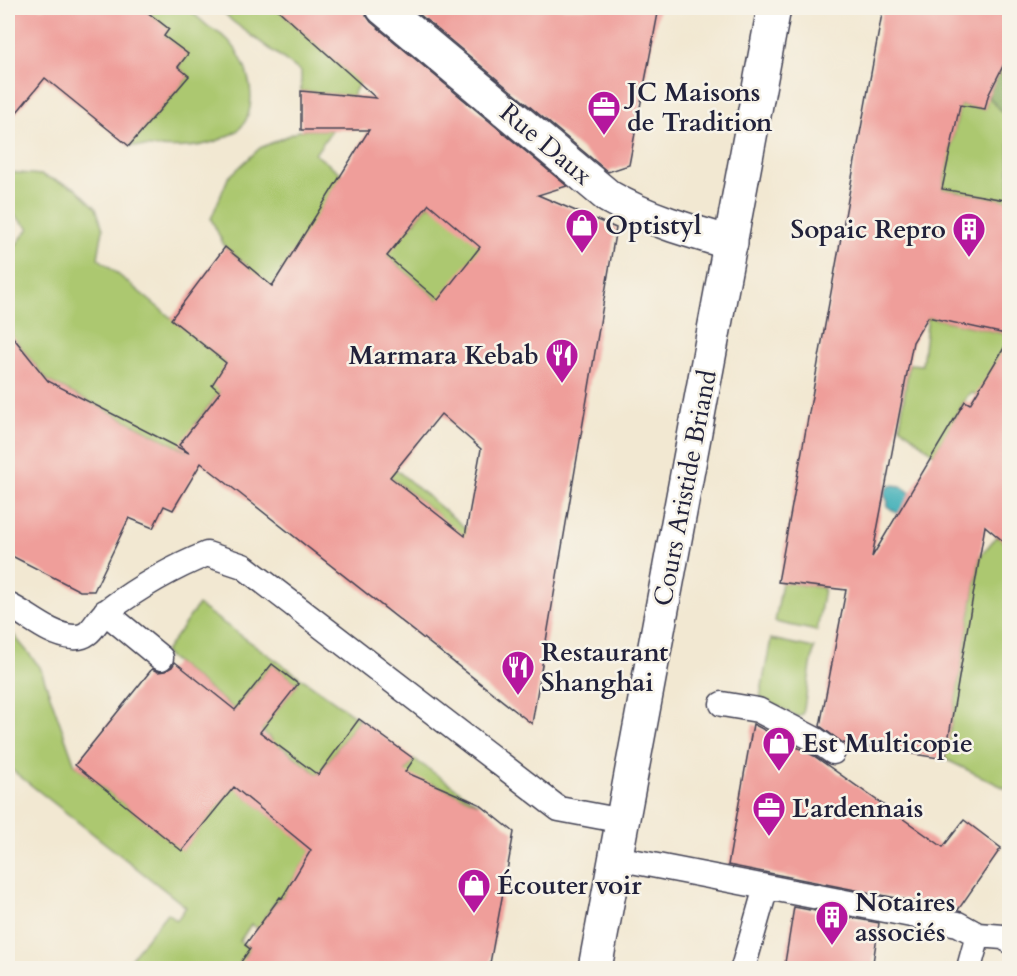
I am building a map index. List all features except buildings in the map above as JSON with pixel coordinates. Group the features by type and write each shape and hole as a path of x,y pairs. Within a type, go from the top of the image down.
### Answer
{"street":[{"name":"Rue Daux","path":"383,8 609,197 629,209 654,219 731,243"},
{"name":"Cours Aristide Briand","path":"595,969 774,8"}],"lane":[{"path":"8,605 57,634 76,638 90,633 105,612 173,568 207,554 243,566 559,809 623,821"},
{"path":"105,612 161,658"},
{"path":"722,704 758,710 816,740 833,752"},
{"path":"616,858 958,924 978,935 1003,937 1010,941"},
{"path":"742,969 766,887"},
{"path":"969,969 978,935"}],"green space":[{"path":"131,8 184,8 228,40 242,61 250,88 251,102 242,126 232,134 206,144 182,148 129,146 189,76 178,67 187,54 164,36 168,29 146,11 140,16"},
{"path":"220,8 276,8 360,82 352,96 301,91 301,72 232,21"},
{"path":"1009,52 1009,201 942,189 960,105 985,109 988,96"},
{"path":"1004,63 1009,63 1009,117 1001,112 988,96"},
{"path":"301,130 332,130 315,154 342,174 258,312 249,267 225,247 211,219 228,178 260,148"},
{"path":"8,172 41,175 76,188 96,208 103,229 98,258 226,363 220,392 195,424 190,453 48,381 8,331 8,255 29,228 8,210"},
{"path":"429,204 518,263 438,300 372,243 385,207 410,228"},
{"path":"928,317 1009,335 978,396 973,393 968,395 934,454 900,426 909,364 922,365"},
{"path":"393,467 482,542 470,541 387,474"},
{"path":"997,536 1009,547 1009,790 945,759 980,556"},
{"path":"782,582 824,588 817,631 775,622"},
{"path":"198,605 359,719 318,775 281,746 242,793 312,850 282,898 279,897 265,917 261,931 251,924 240,941 250,949 244,957 257,968 134,968 127,963 167,913 177,920 186,907 8,767 8,628 40,667 75,765 182,850 272,740 261,730 298,684 272,664 243,700 248,720 164,653"},
{"path":"771,639 814,648 803,714 798,717 760,697"},
{"path":"414,759 479,804 431,783 425,791 373,818"}],"water":[{"path":"892,485 901,486 942,516 927,535 887,506 888,502 884,494"}],"place":[{"name":"JC Maisons de Tradition","path":"604,136"},
{"name":"Optistyl","path":"582,254"},
{"name":"Sopaic Repro","path":"969,258"},
{"name":"Marmara Kebab","path":"562,384"},
{"name":"Restaurant Shanghai","path":"518,696"},
{"name":"Est Multicopie","path":"779,772"},
{"name":"L'ardennais","path":"769,837"},
{"name":"Écouter voir","path":"474,914"},
{"name":"Notaires associés","path":"832,946"}]}
